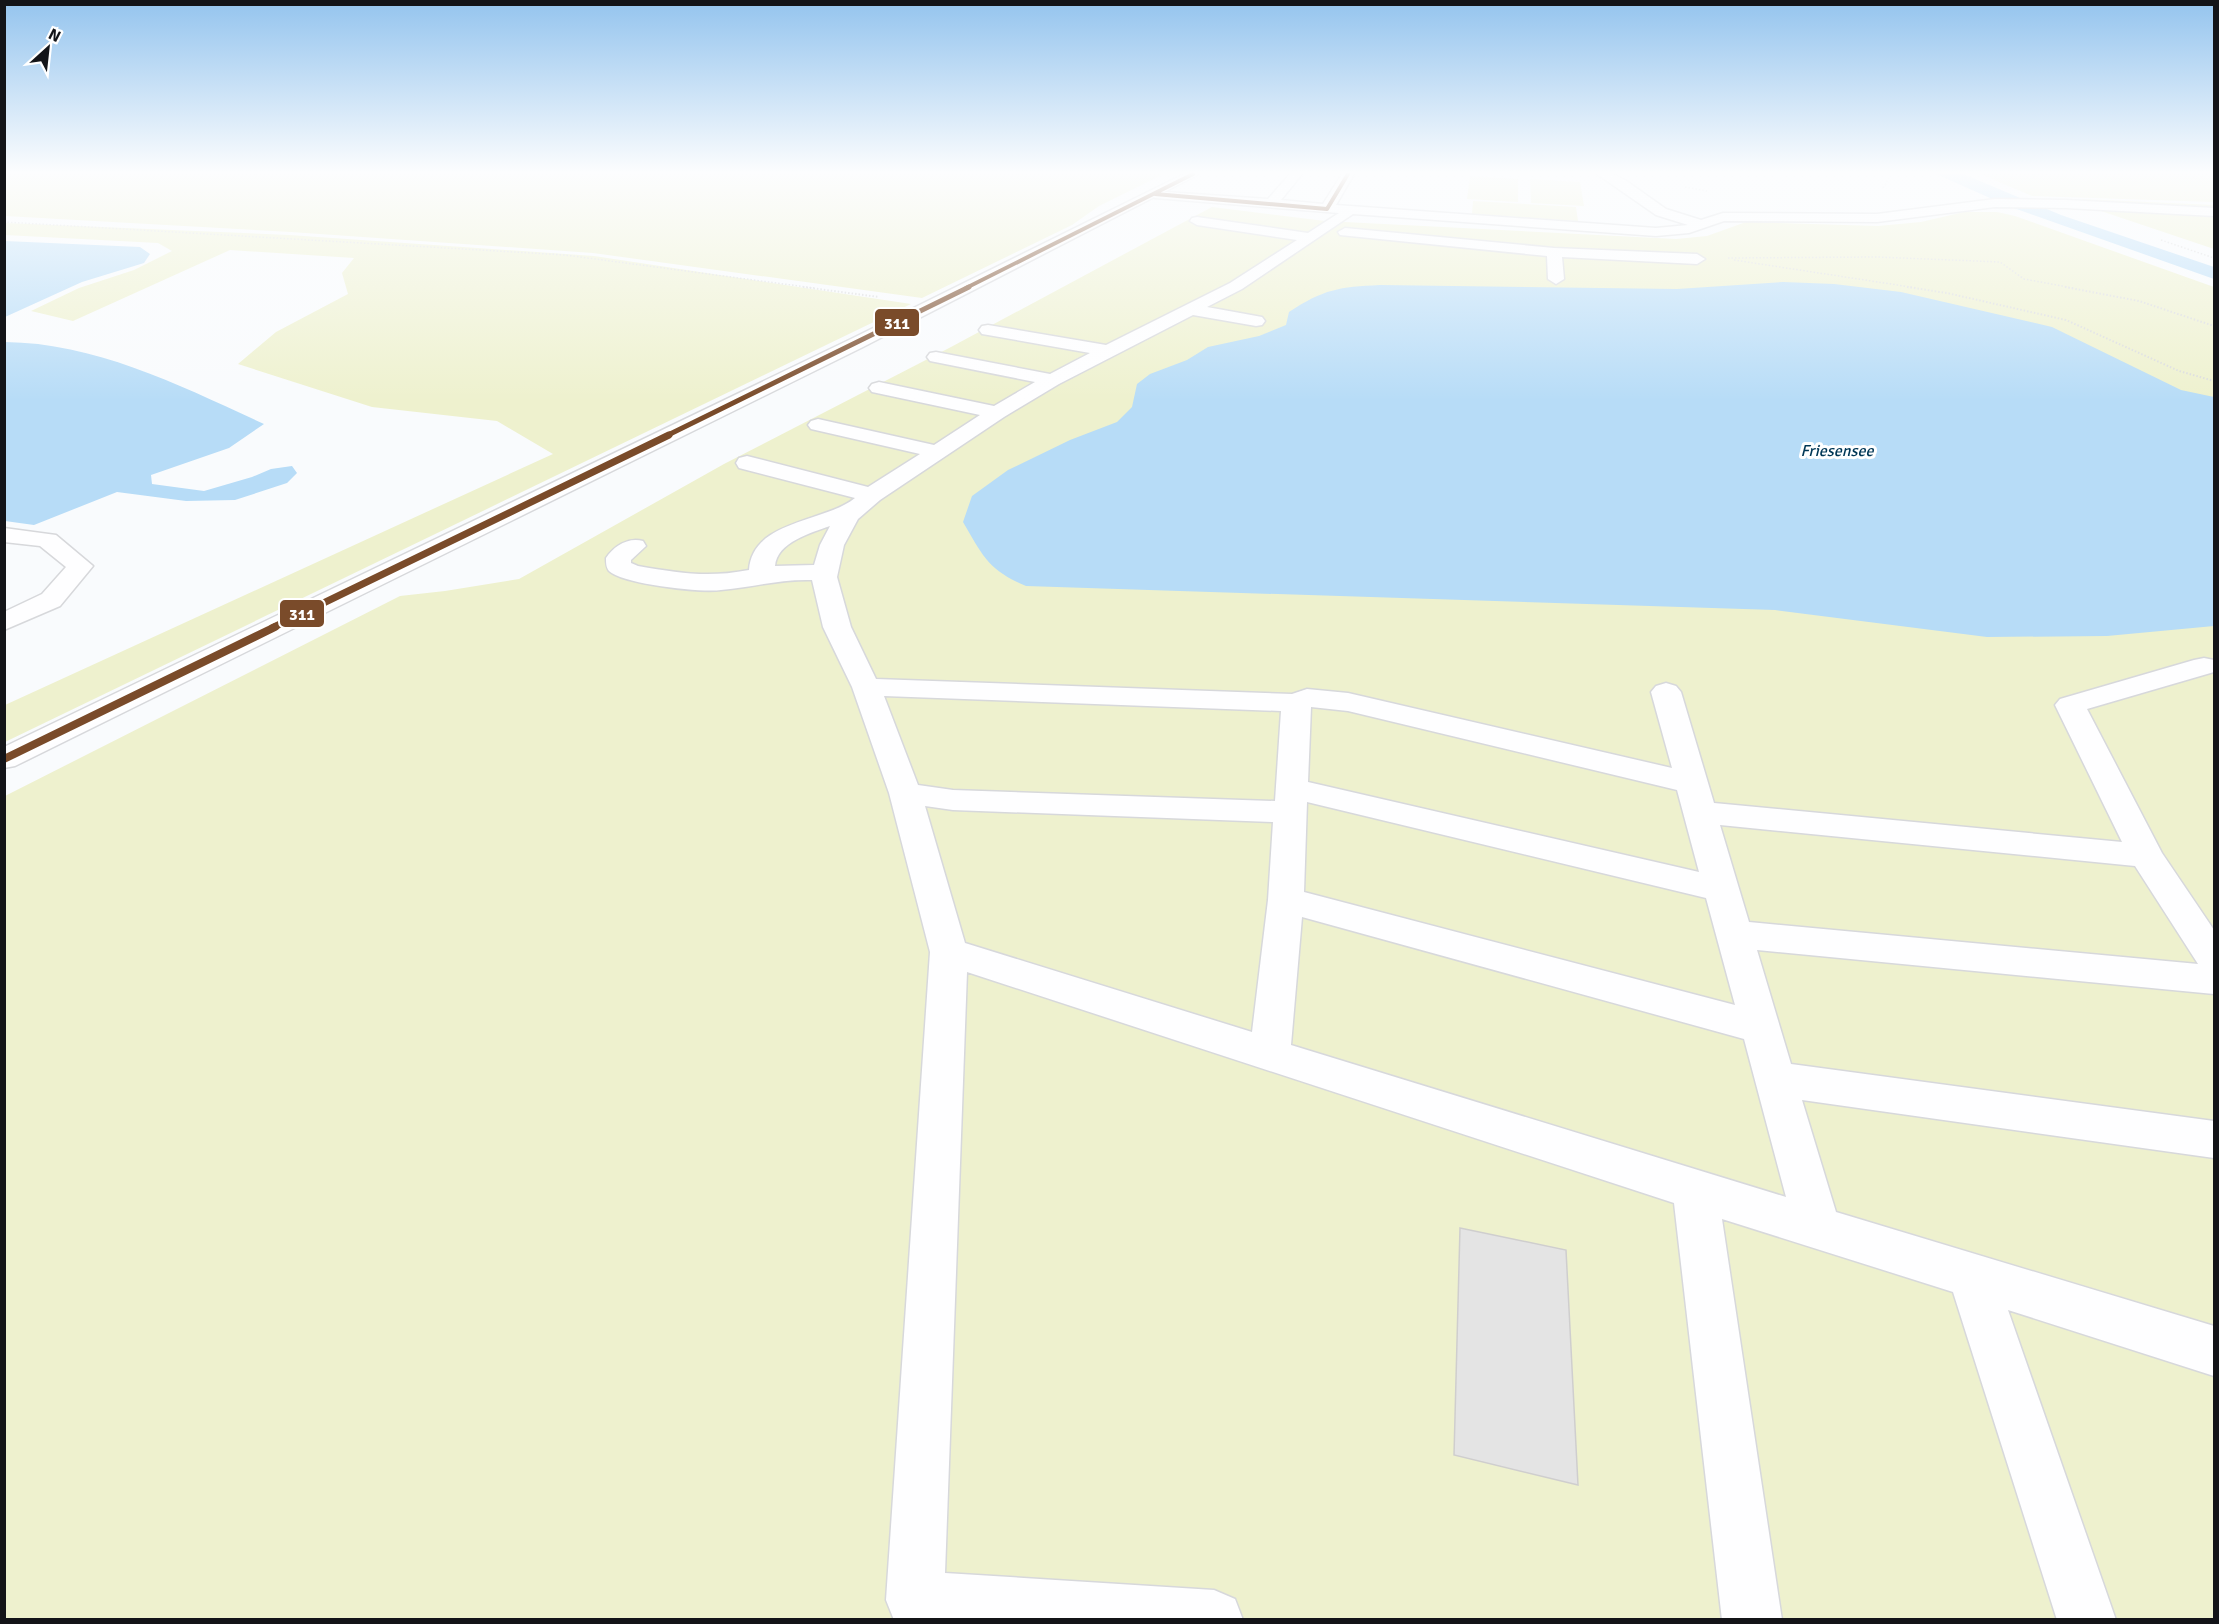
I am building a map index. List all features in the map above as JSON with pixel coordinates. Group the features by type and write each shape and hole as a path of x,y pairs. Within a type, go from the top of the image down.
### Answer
{"main road":[{"path":"4,759 1044,250"},
{"path":"1214,1620 915,1600 949,952 905,793 866,687 837,627 824,578 832,545 848,515 863,502 997,412 1052,380 1238,285 1292,250"},
{"path":"1529,250 1697,259"},
{"path":"1554,252 1556,279"},
{"path":"1627,256 1631,273"},
{"path":"1190,309 1256,321"},
{"path":"988,330 1108,351"},
{"path":"936,357 1052,380"},
{"path":"879,388 997,412"},
{"path":"818,425 939,452"},
{"path":"747,463 863,502"},
{"path":"762,576 765,554 779,541 863,502"},
{"path":"4,535 47,540 80,566 51,600 4,622"},
{"path":"634,546 618,558 619,567 632,573 695,583 720,583 783,572 825,573"},
{"path":"2204,666 2070,705 2146,856 2214,959"},
{"path":"866,687 1296,704 1307,698 1348,702 1696,798 2146,856"},
{"path":"1666,692 1817,1228"},
{"path":"1270,1055 1286,900 1296,704"},
{"path":"905,793 953,800 1291,800 1722,890"},
{"path":"1286,900 1761,1028"},
{"path":"1734,934 2214,980"},
{"path":"949,952 1695,1190 2214,1351"},
{"path":"1775,1079 2214,1139"},
{"path":"1695,1190 1752,1620"},
{"path":"1972,1276 2087,1620"}],"path":[{"path":"476,250 565,255 799,286 931,307"},
{"path":"2214,326 2139,301 2024,279 2000,262 1877,257 1725,258 1947,293 2066,320 2179,371 2214,381"}],"green space":[{"path":"170,250 504,250 594,256 911,304 5,742 5,705 553,454 497,421 372,407 238,364 276,332 348,294 342,273 354,258 230,250 73,321 31,311 79,288 134,270 172,251"},
{"path":"547,250 1021,250 922,298 593,253"},
{"path":"1132,250 2110,250 2214,287 2214,1619 5,1620 5,796 400,596 519,579 724,464 951,347"}],"water":[{"path":"5,250 144,250 150,254 144,263 82,282 5,317"},
{"path":"2132,250 2163,250 2214,267 2214,279"},
{"name":"Friesensee","path":"1783,282 1834,284 1901,292 2052,327 2181,390 2214,397 2214,626 2107,636 1987,637 1775,610 1026,586 1003,574 988,561 963,522 972,496 1008,470 1070,440 1117,422 1132,407 1137,384 1150,374 1187,360 1208,347 1259,336 1286,325 1289,312 1312,298 1332,291 1380,285 1677,289"},
{"path":"5,342 39,344 105,358 170,382 264,424 229,448 151,475 152,484 204,491 271,469 292,466 297,473 287,483 235,500 186,501 117,492 34,525 5,521"}],"building":[{"path":"1460,1228 1566,1250 1578,1485 1454,1455"}],"transit line":[{"name":"311","path":"4,759 857,343 1042,250"}]}
